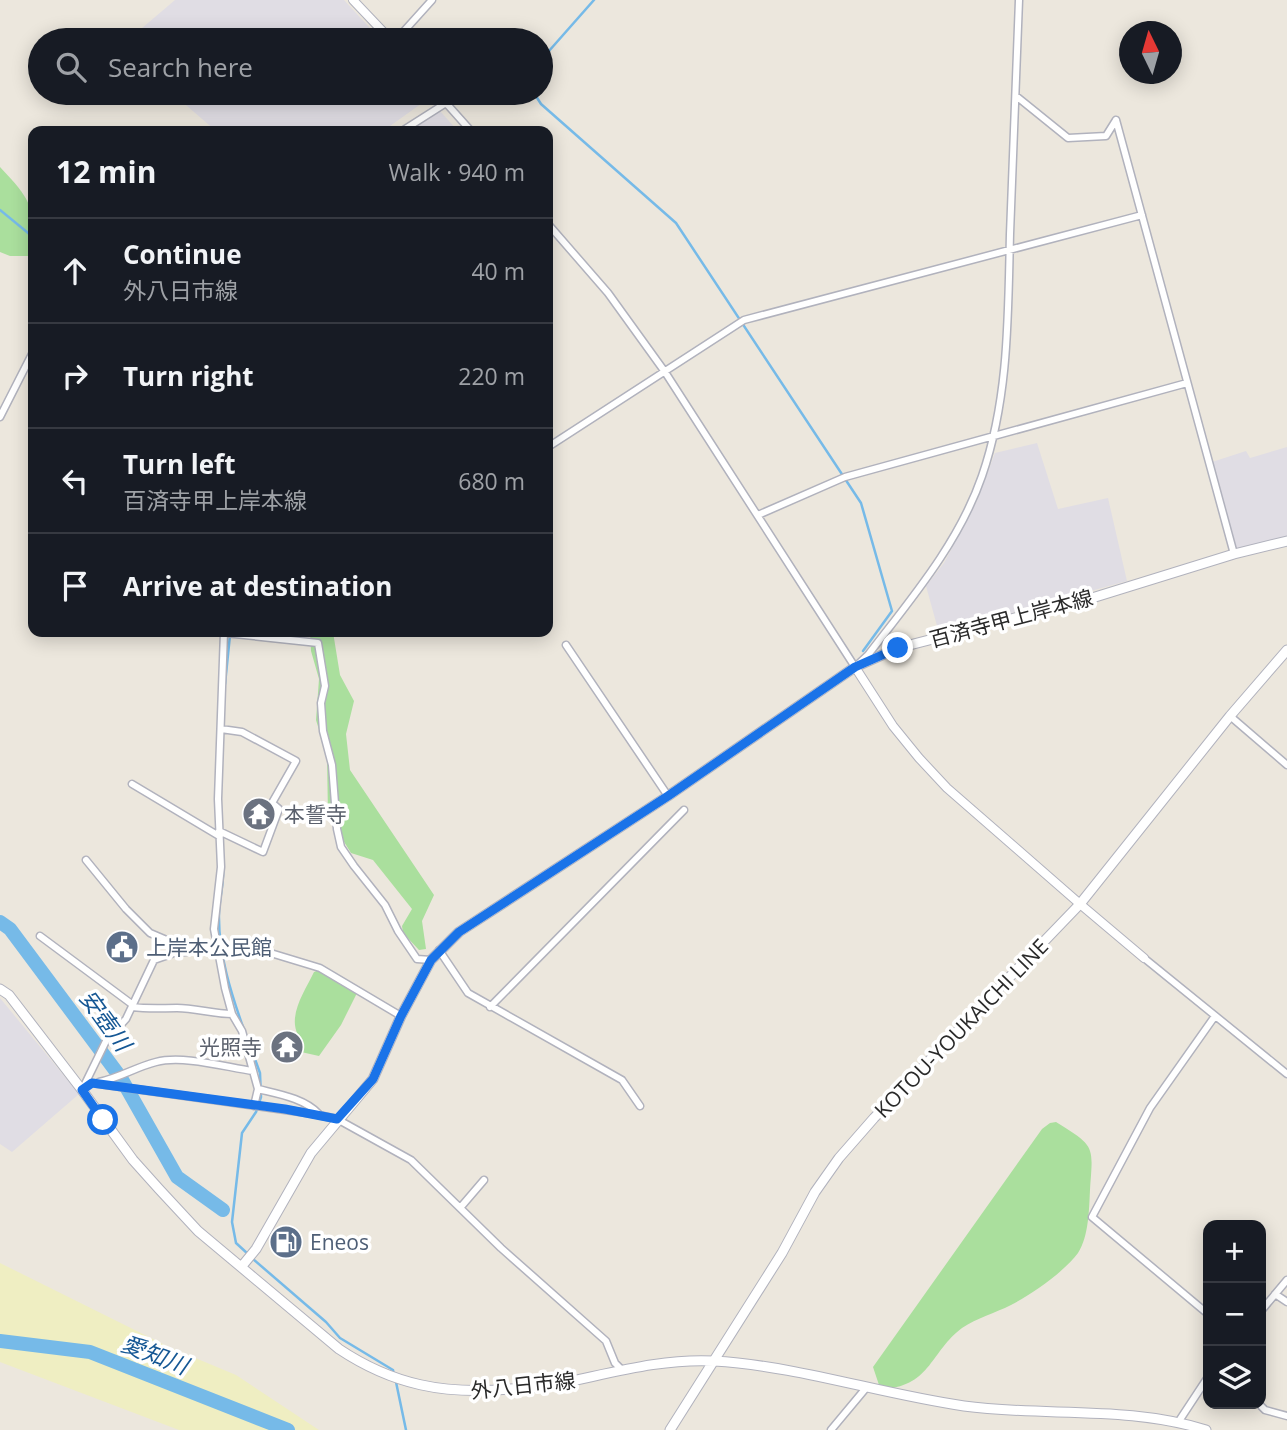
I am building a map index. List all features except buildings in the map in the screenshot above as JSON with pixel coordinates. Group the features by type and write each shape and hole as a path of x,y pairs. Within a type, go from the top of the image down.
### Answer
{"main road":[{"name":"百済寺甲上岸本線","path":"245,1262 256,1250 311,1153 373,1079 401,1016 431,960 459,932 668,796 855,667 898,648 1092,598 1234,554 1287,541"},
{"name":"KOTOU-YOUKAICHI LINE","path":"670,1430 782,1253 815,1192 839,1158 874,1118 1080,904 1230,716 1287,650"},
{"name":"外八日市線","path":"0,989 9,995 133,1160 198,1231 245,1262 339,1349 358,1362 408,1383 447,1391 482,1392 548,1386 681,1361 714,1361 767,1368 967,1407 1132,1416 1179,1421 1206,1430"}],"street":[{"path":"353,0 382,28"},
{"path":"405,28 432,0"},
{"path":"855,667 939,562 982,478 994,438 1005,374 1019,0"},
{"path":"1015,96 1068,138 1106,135 1116,120 1234,554"},
{"path":"410,126 443,105"},
{"path":"448,105 467,126"},
{"path":"553,444 744,320 1142,215"},
{"path":"553,236 608,293 664,372 893,726 919,758 947,788 1080,904 1287,1074"},
{"path":"0,417 28,362"},
{"path":"758,515 845,477 1186,383"},
{"path":"225,637 220,696 218,799 221,867 214,920 225,988 232,1014 242,1031 258,1089 254,1106"},
{"path":"267,637 318,643 325,686 321,703 323,731 332,765 341,847 385,905 398,931 418,959 431,960"},
{"path":"566,645 668,796"},
{"path":"1230,716 1287,765"},
{"path":"132,784 219,833 263,852 279,809 272,803 296,761 242,732 221,729"},
{"path":"490,1007 684,810"},
{"path":"86,860 126,909 150,933 194,951"},
{"path":"40,936 133,1006 152,1010 178,1008 212,1014 232,1014"},
{"path":"82,1090 106,1041 126,1019 154,960 174,953 218,949 255,950 320,968 401,1016"},
{"path":"439,950 468,993 622,1080 640,1106"},
{"path":"1203,1310 1092,1217 1150,1108 1216,1016"},
{"path":"82,1090 92,1083 113,1079 155,1062 173,1060 253,1071"},
{"path":"92,1083 337,1119 411,1160 501,1248 606,1341 615,1363 622,1370"},
{"path":"258,1089 313,1107 320,1115"},
{"path":"460,1208 484,1180"},
{"path":"1266,1305 1287,1280"},
{"path":"1275,1294 1287,1301"},
{"path":"1179,1421 1203,1385"},
{"path":"831,1430 866,1388"},
{"path":"1264,1409 1287,1416"}],"shaded area":[{"path":"175,0 344,0 370,28 142,28"},
{"path":"186,105 419,105 390,126 210,126"},
{"path":"440,111 454,126 418,126"},
{"path":"1037,443 1058,509 1108,498 1127,581 939,633 926,586 944,563 977,501 995,453"},
{"path":"1287,447 1287,536 1236,549 1212,462 1246,451 1250,458"},
{"path":"0,998 79,1094 12,1152 0,1144"}],"green space":[{"path":"0,167 28,202 28,256 10,256 0,252"},
{"path":"310,637 334,637 340,675 354,701 346,734 350,770 434,895 422,921 426,949 419,950 403,933 402,926 412,909 373,860 351,853 328,816 327,756 316,720 319,679 311,651"},
{"path":"319,970 357,993 341,1025 319,1056 301,1052 295,1018 304,991 314,972"},
{"path":"1056,1122 1079,1137 1089,1148 1091,1155 1088,1222 1078,1253 1056,1275 1028,1295 962,1328 912,1381 885,1389 879,1385 873,1367 1042,1129"}],"sand":[{"path":"0,1263 169,1347 236,1375 319,1430 179,1430 0,1362"}],"waterway":[{"path":"553,46 594,0"},
{"path":"542,105 676,223 861,503 892,611 863,651"},
{"path":"0,210 28,233"},
{"path":"225,684 230,637"},
{"path":"223,869 219,913 221,946 243,1027"},
{"name":"安壺川","path":"0,922 10,929 121,1078 177,1177 223,1210"},
{"path":"248,1040 260,1073 261,1097 256,1112 242,1133 232,1222 236,1243 248,1254"},
{"path":"253,1259 326,1322 340,1338 393,1370 394,1375"},
{"name":"愛知川","path":"0,1341 90,1352 288,1430"},
{"path":"396,1382 406,1430"}],"place":[{"name":"本誓寺","path":"259,814"},
{"name":"上岸本公民館","path":"122,947"},
{"name":"光照寺","path":"287,1047"},
{"name":"Eneos","path":"286,1242"}],"route":[{"path":"103,1120 82,1090 92,1083 285,1109 337,1119 373,1079 401,1016 431,960 459,932 668,796 855,667 898,648"}]}
